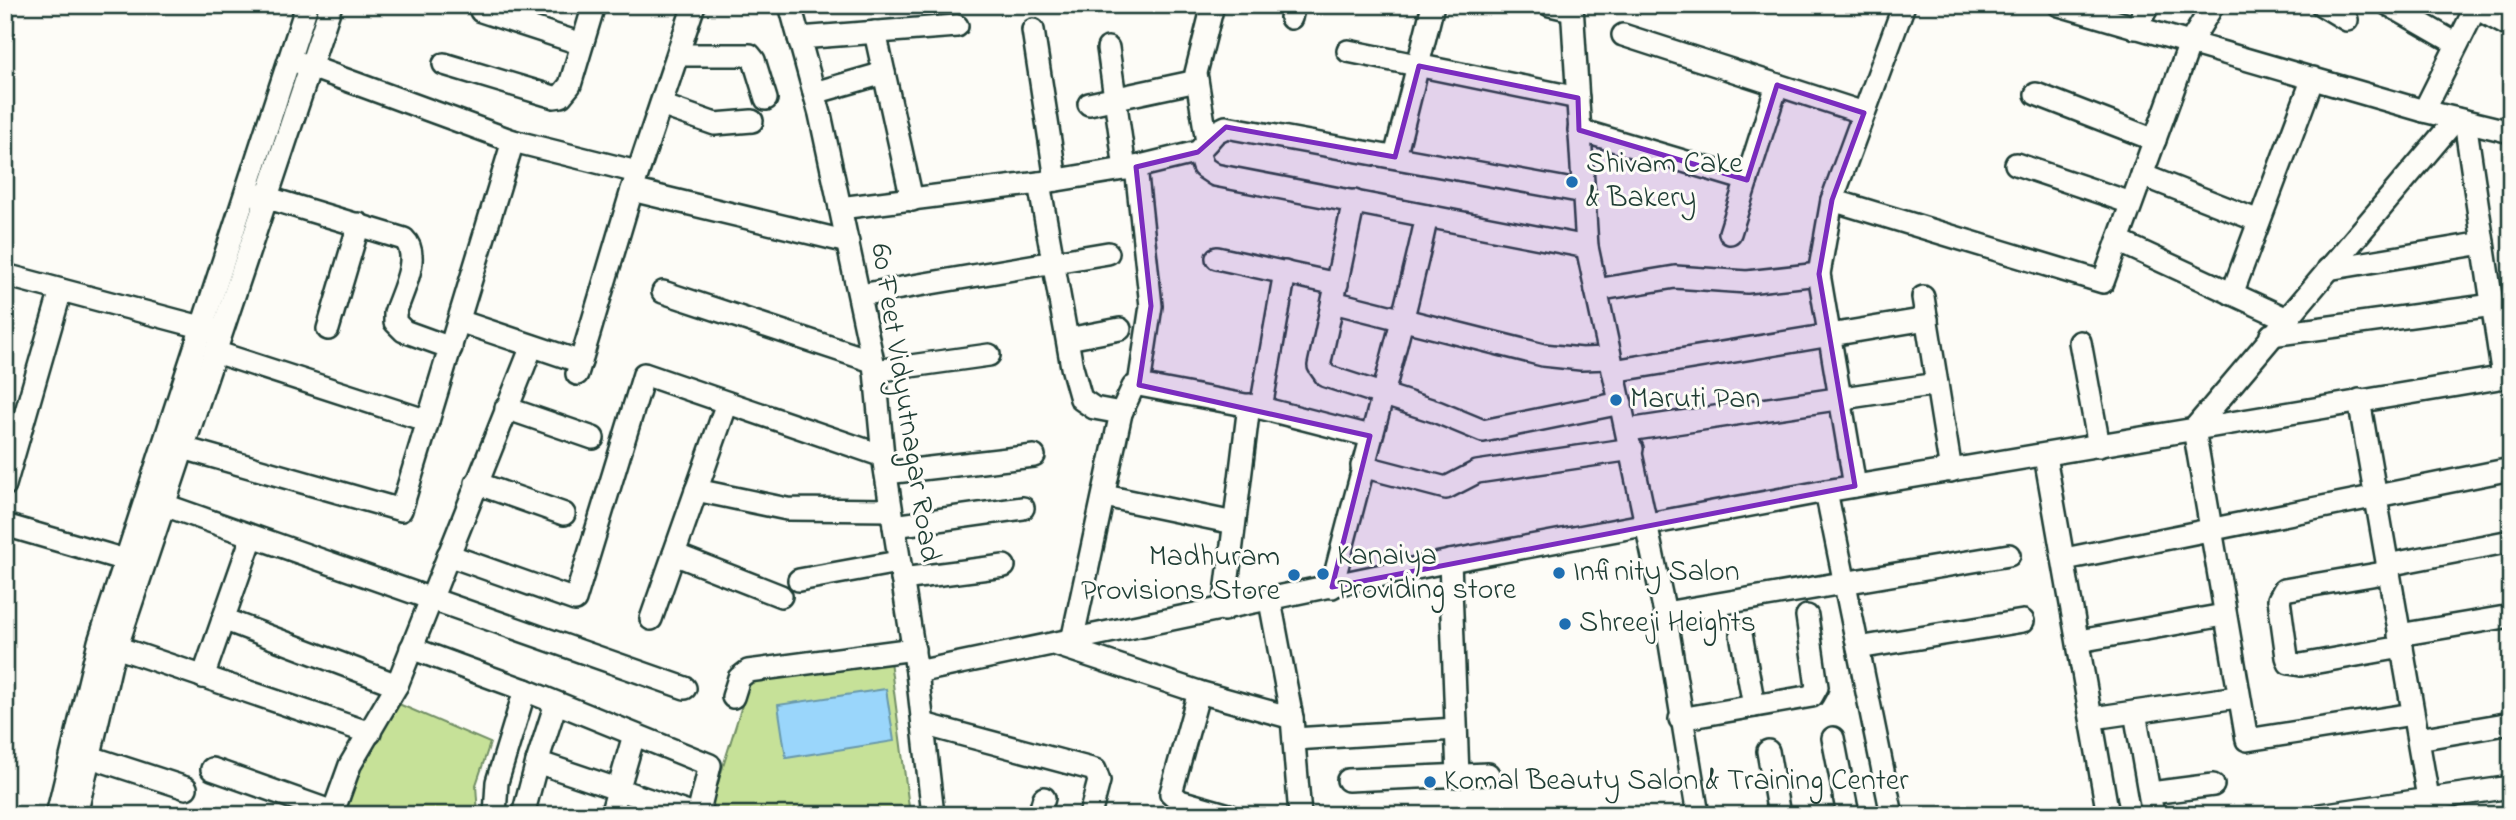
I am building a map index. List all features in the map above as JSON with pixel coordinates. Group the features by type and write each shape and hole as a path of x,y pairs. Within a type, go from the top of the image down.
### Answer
{"street":[{"path":"257,194 289,60 307,5"},
{"path":"57,815 80,754 109,645 237,253 257,194 311,67 331,5"},
{"path":"444,64 554,97 561,96 570,85 594,5"},
{"path":"459,321 532,346 579,368 634,181 694,5"},
{"name":"60 Feet Vidyutnagar Road","path":"790,5 841,208 873,366 884,465 914,649 933,815"},
{"path":"1213,5 1197,63 1197,81 1203,167 1215,175 1587,247"},
{"path":"1395,157 1433,5"},
{"path":"1550,5 1572,8 1587,247 1665,613 1680,719 1698,815"},
{"path":"1855,486 1819,274 1832,200 1904,5"},
{"path":"2059,5 2424,111 2511,132"},
{"path":"2135,28 2149,5"},
{"path":"1832,200 2103,282 2190,43 2213,5"},
{"path":"2322,5 2347,20"},
{"path":"2389,5 2457,44"},
{"path":"2424,111 2477,7 2511,27"},
{"path":"481,11 582,44"},
{"path":"799,38 957,26"},
{"path":"1033,30 1054,262 1081,399 1094,408 1121,412"},
{"path":"875,32 912,200"},
{"path":"1623,35 1864,113"},
{"path":"1108,48 1114,99 1131,168 1151,306 1139,385"},
{"path":"1348,51 1578,99"},
{"path":"678,55 750,55 766,99"},
{"path":"289,60 513,141 634,181 848,242"},
{"path":"814,93 884,73"},
{"path":"2232,293 2313,78"},
{"path":"1089,104 1197,81"},
{"path":"1730,233 1777,85"},
{"path":"2036,94 2155,139"},
{"path":"661,105 715,124 752,121"},
{"path":"917,672 1270,601 1450,561 1826,491 2507,376 2461,120"},
{"path":"2413,714 2252,741 2245,737 2193,429 2285,318 2461,120"},
{"path":"841,208 1048,182 1131,168 1202,147 1221,128 1231,127 1584,192"},
{"path":"1579,130 1746,180"},
{"path":"183,448 401,510 513,141"},
{"path":"2016,164 2131,204"},
{"path":"2142,176 2259,221"},
{"path":"257,194 400,237 409,244 412,257 395,313 399,328 451,348"},
{"path":"1354,201 1319,366 1322,372 1483,431 1621,403"},
{"path":"1332,587 1370,436 1405,319 1427,216"},
{"path":"328,329 359,224"},
{"path":"2118,241 2285,318"},
{"path":"2328,269 2483,243"},
{"path":"860,296 1108,253"},
{"path":"1217,258 1284,272 1405,319 1543,355 1611,364 1927,318"},
{"path":"1224,610 1234,523 1255,406 1284,272"},
{"path":"1596,290 1675,277 1747,282 1819,274"},
{"path":"5,275 212,330"},
{"path":"5,485 61,290"},
{"path":"663,292 873,366 989,355"},
{"path":"1923,297 1951,471"},
{"path":"2271,335 2493,305"},
{"path":"1068,339 1120,329"},
{"path":"155,502 183,448 215,352 212,330"},
{"path":"2080,342 2099,446"},
{"path":"212,769 332,813 350,765 397,685 532,346"},
{"path":"215,352 428,421"},
{"path":"448,555 575,600 645,374 884,465 1034,456"},
{"path":"1362,466 1446,488 1477,472 1630,439 1839,399 1937,384"},
{"path":"1064,643 1105,496 1121,412 1133,387 1139,385 1255,406 1370,436"},
{"path":"2359,400 2429,806"},
{"path":"651,618 727,403"},
{"path":"506,408 593,438"},
{"path":"2045,456 2108,815"},
{"path":"2064,559 2511,469"},
{"path":"476,483 564,514"},
{"path":"696,490 787,509 893,518 1023,508"},
{"path":"1826,491 1892,815"},
{"path":"1105,496 1234,523"},
{"path":"155,502 429,601 685,688"},
{"path":"5,525 135,563"},
{"path":"203,677 252,537"},
{"path":"2511,541 2284,590 2279,598 2287,657 2290,663 2301,665 2511,616"},
{"path":"674,554 781,596"},
{"path":"1665,613 2009,555"},
{"path":"1450,561 1458,776"},
{"path":"799,580 1004,566"},
{"path":"1270,601 1293,729 1300,815"},
{"path":"2079,641 2224,615"},
{"path":"1680,719 1816,693 1807,616"},
{"path":"223,619 397,685"},
{"path":"1858,648 2023,621"},
{"path":"1741,634 1754,706"},
{"path":"1064,643 1293,729 1456,729"},
{"path":"109,645 370,733"},
{"path":"411,648 525,690 710,765 696,815 537,762"},
{"path":"733,697 739,678 748,671 914,649"},
{"path":"495,815 497,782 525,690"},
{"path":"1199,692 1171,793 1180,801 1229,815"},
{"path":"2093,718 2237,697"},
{"path":"523,815 556,703"},
{"path":"2135,712 2153,815"},
{"path":"2418,739 2511,723"},
{"path":"923,724 1095,769 1099,781 1090,815"},
{"path":"611,815 634,735"},
{"path":"1833,738 1848,815"},
{"path":"1768,751 1779,815"},
{"path":"80,754 186,788"},
{"path":"76,815 80,754"},
{"path":"1348,780 1488,774"},
{"path":"2151,793 2213,785"},
{"path":"2320,815 2429,806 2511,787"}],"highlighted area":[{"path":"1419,66 1578,98 1579,130 1747,180 1777,85 1864,113 1832,200 1819,274 1855,486 1332,587 1370,436 1139,385 1151,306 1136,167 1198,152 1226,127 1395,157"}],"green space":[{"path":"889,653 910,815 708,815 752,673"},
{"path":"387,699 490,743 476,785 478,815 339,815"}],"water":[{"path":"886,689 894,741 786,758 778,705"}],"place":[{"name":"Shivam Cake & Bakery","path":"1572,182"},
{"name":"Maruti Pan","path":"1616,400"},
{"name":"Infinity Salon","path":"1559,573"},
{"name":"Kanaiya Providing store","path":"1323,574"},
{"name":"Madhuram Provisions Store","path":"1294,575"},
{"name":"Shreeji Heights","path":"1565,624"},
{"name":"Komal Beauty Salon & Training Center","path":"1430,782"}]}
